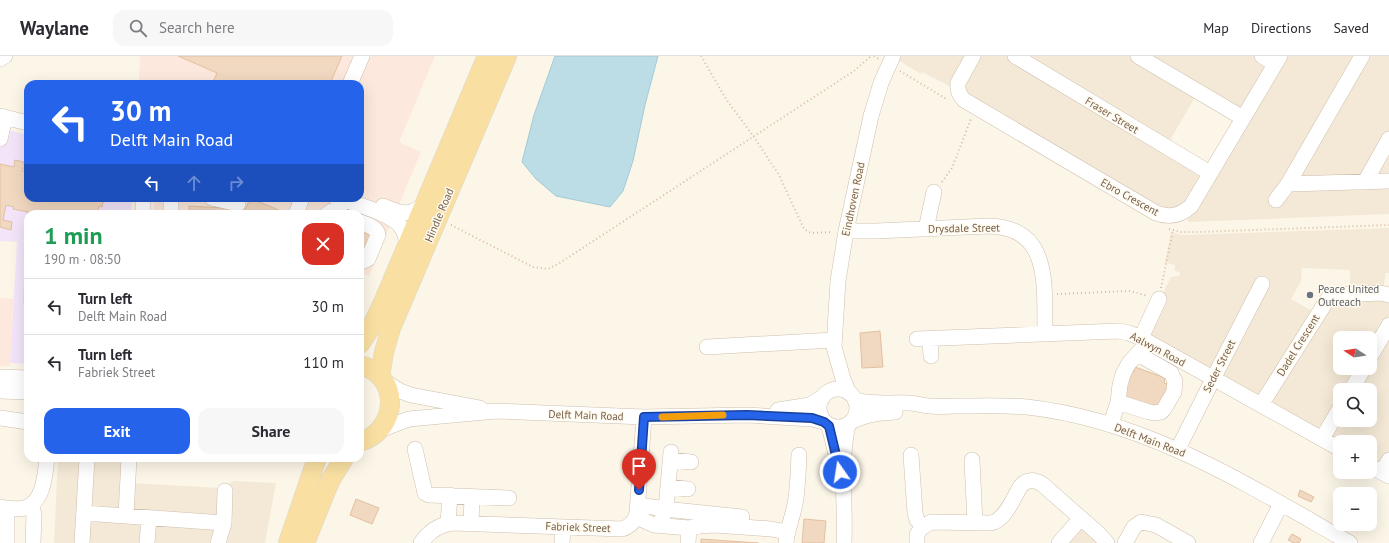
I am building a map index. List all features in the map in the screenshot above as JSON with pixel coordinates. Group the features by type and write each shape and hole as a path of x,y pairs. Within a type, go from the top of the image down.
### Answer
{"main road":[{"name":"Hindle Road","path":"364,338 372,326 487,56"},
{"name":"Hindle Road","path":"382,379 384,352 391,328 506,56"},
{"path":"364,366 369,368 382,379 388,390 390,401 390,412 386,422 366,439"},
{"path":"288,543 316,462"},
{"path":"305,543 330,481 342,462"}],"street":[{"path":"0,59 5,56"},
{"path":"352,80 362,56"},
{"name":"Ebro Crescent","path":"973,56 957,86 961,97 1156,213 1168,216 1175,215 1191,206 1278,60"},
{"name":"Fraser Street","path":"1015,56 1210,173"},
{"path":"1138,56 1243,118"},
{"path":"1262,56 1278,60"},
{"path":"1276,200 1288,184 1362,56"},
{"name":"Eindhoven Road","path":"825,394 831,374 838,281 846,231 874,104 890,57"},
{"path":"2,125 24,123"},
{"path":"1365,182 1389,139"},
{"path":"1288,184 1389,181"},
{"path":"926,229 934,192"},
{"path":"364,198 405,213 414,212 425,203"},
{"path":"229,202 238,204"},
{"path":"349,202 395,220 404,232 407,244"},
{"path":"364,224 374,228 378,232 368,259 364,261"},
{"name":"Drysdale Street","path":"846,231 997,226 1010,228 1022,234 1034,246 1039,257 1043,277 1046,334"},
{"name":"Seder Street","path":"1178,449 1212,378 1262,284"},
{"name":"Dadel Crescent","path":"1261,405 1329,297 1336,295 1381,293 1389,295"},
{"path":"1111,424 1118,402 1123,374 1129,363 1138,354 1159,299"},
{"path":"1377,345 1389,325"},
{"name":"Aalwyn Road","path":"931,356 924,339 1118,331 1129,333 1333,445"},
{"path":"707,348 834,343"},
{"name":"Eindhoven Road","path":"834,343 843,379 852,396"},
{"path":"1118,402 1149,412 1159,412 1164,409 1174,392 1176,381 1171,373 1138,354"},
{"path":"0,377 24,378"},
{"name":"Delft Main Road","path":"382,379 400,391 410,395 496,411"},
{"path":"842,483 826,424 820,416 818,409 819,402 825,394 839,389 852,396 857,411 850,423 845,437 842,483 844,543"},
{"path":"0,391 24,392"},
{"name":"Delft Main Road","path":"747,415 810,404 825,394"},
{"name":"Delft Main Road","path":"852,396 863,402 873,403 911,402 930,406 1026,407 1062,412 1111,424 1178,449 1350,543"},
{"name":"Delft Main Road","path":"850,423 861,417 874,414 911,411 930,406"},
{"name":"Delft Main Road","path":"366,439 409,419 496,411 644,417 747,415 812,418 826,424"},
{"path":"637,511 644,417"},
{"path":"0,418 24,421"},
{"path":"1322,439 1333,420"},
{"path":"826,424 835,428 842,427 850,423"},
{"path":"415,449 426,493 450,496 509,498"},
{"path":"788,532 797,494 799,455"},
{"path":"912,455 915,513 917,520 923,526"},
{"path":"654,525 662,518 666,509 670,456 691,462"},
{"path":"972,460 975,523"},
{"path":"7,543 4,507 20,509 31,505 41,490 46,462"},
{"path":"82,543 87,462"},
{"path":"126,516 129,462"},
{"path":"917,543 917,535 923,526 931,522 994,523 1001,519 1022,484 1030,480 1042,484 1107,543"},
{"path":"668,487 688,489"},
{"path":"218,543 224,523 225,491"},
{"path":"448,524 450,496"},
{"path":"471,524 472,497"},
{"path":"1261,543 1281,504"},
{"path":"31,505 34,514 33,543"},
{"path":"637,511 666,509 788,532"},
{"path":"637,511 654,525 688,536 700,526 714,525 771,529 788,532"},
{"name":"Fabriek Street","path":"421,543 429,532 448,524 622,528 632,524 637,511"},
{"path":"84,513 224,523"},
{"path":"148,543 149,518"},
{"path":"1059,543 1081,518"},
{"path":"1125,543 1134,527 1141,522 1156,525 1188,543"},
{"path":"562,543 563,527"}],"path":[{"path":"701,56 726,99 754,137 779,175 804,228 811,233 846,231"},
{"path":"448,223 532,267 548,269 754,137 854,71 871,56"},
{"path":"934,192 952,168 975,106"},
{"path":"1044,294 1130,291 1159,299 1175,215"}],"shaded area":[{"path":"140,56 435,56 399,142 421,152 369,276 364,274 364,210 154,210 154,202 364,202 364,80 139,80"},
{"path":"885,56 1389,56 1389,214 1189,222 1184,212 1175,216 957,90 922,72 921,74 893,57","holes":["1198,92 1243,119 1210,174 1166,147"]},
{"path":"0,128 24,134 24,202 132,202 131,210 24,210 24,364 10,363 17,242 0,241"},
{"path":"1389,228 1389,273 1386,273 1383,289 1350,290 1350,270 1302,268 1301,281 1291,299 1317,314 1326,300 1389,295 1389,476 1377,469 1377,435 1333,435 1333,438 1141,338 1171,277 1179,276 1180,272 1175,271 1175,265 1165,263 1171,233 1183,235"},
{"path":"0,298 13,299 10,366 0,366"},
{"path":"58,462 130,462 129,483 220,488 234,481 276,483 265,543 54,543"},
{"path":"1081,517 1108,543 1059,543"}],"green space":[{"path":"24,280 24,303 23,303"}],"water":[{"path":"555,56 658,56 645,105 633,161 623,191 610,207 556,196 536,179 522,162 534,115"}],"building":[{"path":"178,56 342,56 332,80 214,80 217,73"},
{"path":"15,160 24,162 24,168 22,171 24,172 24,202 103,202 102,207 99,206 98,210 24,211 13,209 14,207 6,205 3,220 12,222 11,230 0,227 0,164 14,167"},
{"path":"249,202 259,202 279,210 245,210"},
{"path":"189,206 239,209 239,210 189,210"},
{"path":"364,233 372,236 364,256"},
{"path":"880,331 883,367 862,368 860,333"},
{"path":"1135,367 1165,378 1164,383 1171,385 1157,407 1124,396 1128,370 1134,372"},
{"path":"1300,490 1314,497 1311,502 1298,496"},
{"path":"356,499 379,508 372,524 350,515"},
{"path":"804,519 826,521 824,543 802,543"},
{"path":"1292,534 1301,539 1299,543 1294,543 1288,540"},
{"path":"701,539 758,543 701,543"}],"slow traffic":[{"path":"662,417 723,415"}],"place":[{"name":"Peace United Outreach","path":"1310,295"}],"route":[{"path":"639,490 644,417 747,415 812,418 824,422 829,426 840,472"}]}
